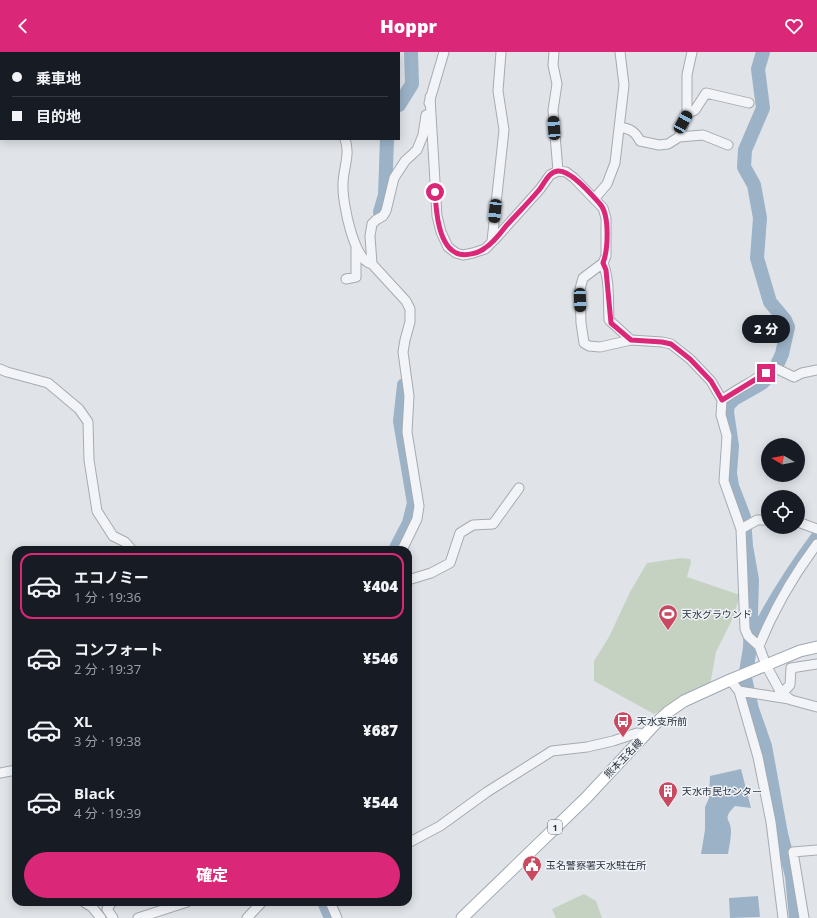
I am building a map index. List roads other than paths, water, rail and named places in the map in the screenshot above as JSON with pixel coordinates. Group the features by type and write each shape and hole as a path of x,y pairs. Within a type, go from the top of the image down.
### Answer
{"main road":[{"name":"熊本玉名線","path":"462,918 586,798 668,712 684,701 735,678 800,651 817,647"}],"street":[{"path":"404,546 416,519 419,506 407,432 409,396 403,352 404,340 410,322 410,309 406,301 372,264 370,236 372,224 383,216 386,211 394,178 405,162 417,150 423,135 430,97 444,52"},
{"path":"492,241 504,130 498,91 500,52"},
{"path":"554,52 553,65 557,84 553,110 558,171"},
{"path":"595,198 607,184 615,163 624,85 620,52"},
{"path":"680,137 687,114 688,75 692,52"},
{"path":"687,114 695,110 706,93 749,103"},
{"path":"430,97 437,216 441,232 448,246 456,253 463,255 485,249 540,189 550,175 558,171 566,172 595,198 603,208 606,218 606,256 603,263 583,278 580,289 581,323 584,343 589,346 600,347 631,340 671,344 690,359 711,381 722,400 722,415 727,436 724,482 744,527 745,629 748,636 758,645 766,665 782,693 791,700"},
{"path":"620,127 630,129 636,134 640,141 659,145 668,144 680,137 703,135 728,145"},
{"path":"345,140 348,155 343,189 350,228 362,259 367,264 372,264"},
{"path":"346,279 356,277 356,244"},
{"path":"603,263 606,270 607,289 610,302 609,320 631,340"},
{"path":"722,400 773,368 794,377 802,373 817,370"},
{"path":"0,369 48,382 79,409 88,422 89,460 96,511 114,536 128,546"},
{"path":"412,579 432,573 450,562 460,533 473,526 493,524 519,488"},
{"path":"744,527 757,520 761,520"},
{"path":"805,525 817,529"},
{"path":"758,645 774,609 817,544"},
{"path":"782,693 790,685 791,668 817,664"},
{"path":"735,678 742,691 758,757 771,822 783,918"},
{"path":"742,691 791,700 817,707"},
{"path":"412,841 440,826 487,792 552,751 587,747 613,741 637,733 646,735"},
{"path":"0,773 12,771"},
{"path":"804,918 793,852 817,850"},
{"path":"90,906 101,918"},
{"path":"109,906 107,909 113,918"},
{"path":"138,918 175,906"},
{"path":"247,918 258,906"},
{"path":"332,906 337,918"}],"water":[{"path":"741,769 751,808 735,806 728,814 731,831 728,854 701,854 705,830 705,807 709,798 710,776"},
{"path":"758,896 760,917 730,918 729,898"}],"waterway":[{"path":"400,103 412,84 411,52"},
{"path":"763,52 758,69 763,108 745,150 744,167 754,185 760,218 757,258 770,302 785,320 788,327 782,354 776,367"},
{"path":"380,212 385,195 387,140"},
{"path":"769,376 762,383 734,399 728,405 727,412 732,446 730,473 732,486 744,517 746,546 752,580 750,648 745,678 752,709 765,746 781,834 792,876 796,918"},
{"path":"397,546 409,523 414,503 400,421 404,385"},
{"path":"752,644 766,616 817,538"},
{"path":"326,906 331,918"}],"place":[{"name":"天水グラウンド","path":"668,631"},
{"name":"天水支所前","path":"623,738"},
{"name":"天水市民センター","path":"668,808"},
{"name":"玉名警察署天水駐在所","path":"532,882"}]}
